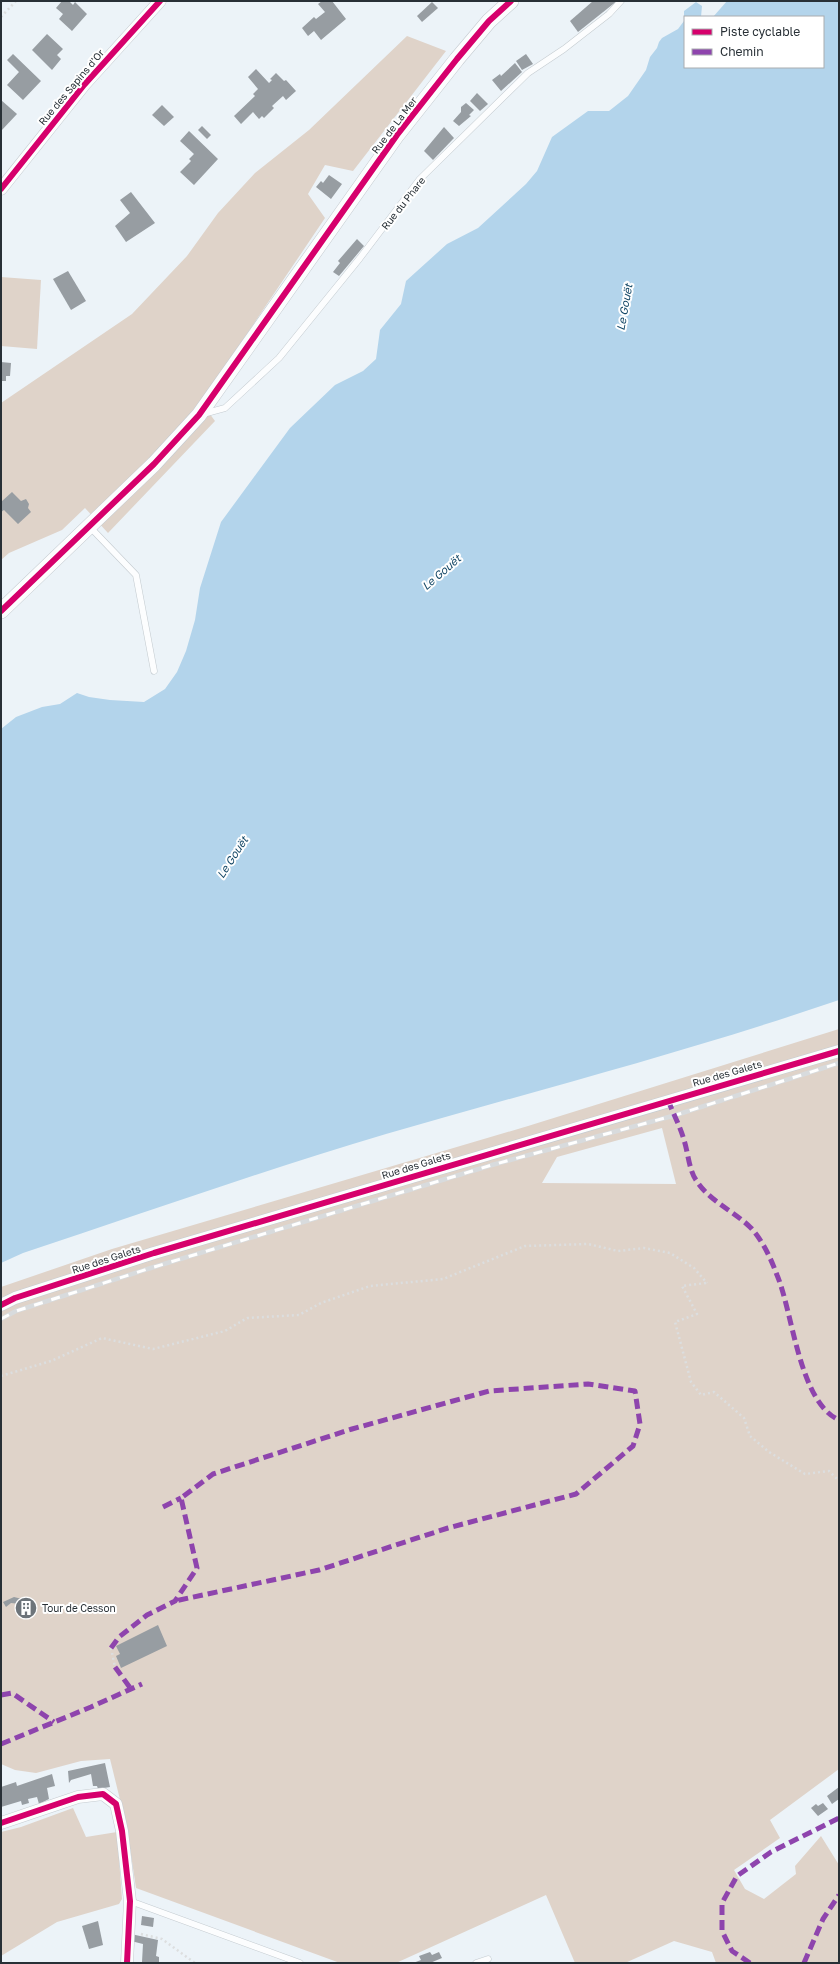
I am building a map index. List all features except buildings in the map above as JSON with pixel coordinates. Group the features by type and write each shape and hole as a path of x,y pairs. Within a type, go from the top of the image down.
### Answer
{"street":[{"name":"Rue des Sapins d'Or","path":"1,189 84,85 160,1"},
{"name":"Rue de La Mer","path":"1,611 154,464 199,415 397,135 489,21 511,1"},
{"name":"Rue des Galets","path":"1,1305 15,1298 154,1254 839,1051"},
{"path":"1,1823 78,1797 103,1794 116,1804 122,1831 130,1901 127,1963"}],"lane":[{"name":"Rue du Phare","path":"199,415 225,408 279,358 360,258 419,180 528,73 564,49 609,14 621,1"},
{"path":"89,526 136,575 154,671"},
{"path":"130,1901 300,1963"},
{"path":"476,1963 488,1959"}],"path":[{"path":"1,17 16,1"},
{"path":"1,1376 51,1361 102,1338 153,1349 225,1331 247,1318 299,1315 321,1303 370,1286 444,1279 525,1246 588,1244 618,1251 644,1248 670,1253 694,1268 706,1283 682,1286 697,1314 675,1322 691,1382 702,1395 714,1392 744,1418 750,1436 775,1456 805,1474 829,1471 839,1480"},
{"path":"111,1648 114,1667"},
{"path":"129,1930 162,1940 195,1963"}],"shaded area":[{"path":"407,36 446,51 353,171 325,165 308,194 325,218 201,402 215,421 108,533 85,508 62,530 9,553 1,560 1,403 132,314 187,256 218,213 255,173 309,130"},
{"path":"1,277 41,280 37,349 1,346"},
{"path":"839,1029 839,1769 770,1820 780,1838 734,1870 745,1889 764,1899 796,1874 795,1866 821,1836 839,1865 839,1963 716,1963 712,1952 674,1941 625,1963 575,1963 546,1895 396,1963 340,1963 136,1888 127,1828 110,1759 81,1761 36,1773 15,1770 1,1764 1,1287 112,1249 528,1126","holes":["662,1128 676,1184 542,1183 557,1157"]},
{"path":"73,1808 86,1837 117,1832 122,1899 119,1904 57,1922 1,1956 1,1832 21,1827"}],"water":[{"name":"Le Gouët","path":"727,1 839,1 839,1000 783,1019 614,1070 340,1148 23,1253 1,1263 1,729 16,717 42,707 60,704 77,693 89,697 110,700 144,702 165,689 177,672 186,651 195,620 200,588 221,522 290,428 335,385 363,371 376,359 380,330 401,304 406,281 447,244 478,228 526,184 537,171 552,137 588,111 609,111 628,96 646,70 650,57 662,38 678,29 684,21 684,68 824,68 824,16 714,16"},
{"path":"696,2 702,6 701,16 684,16 684,11"}],"railway":[{"path":"1,1319 16,1311 154,1267 492,1165 676,1115 839,1063"}],"marked path":[{"path":"668,1100 682,1135 690,1166 696,1180 708,1194 751,1228 766,1250 783,1291 799,1355 806,1376 815,1395 826,1410 839,1420"},
{"path":"111,1648 119,1637 147,1615 175,1601 197,1568 181,1498 213,1474 352,1429 489,1391 588,1384 635,1391 640,1424 633,1446 576,1494 448,1528 319,1570 175,1601"},
{"path":"163,1507 181,1498"},
{"path":"115,1667 131,1689"},
{"path":"1,1744 142,1684"},
{"path":"1,1695 12,1693 54,1722"},
{"path":"750,1963 732,1951 722,1931 722,1903 737,1876 771,1852 839,1818"},
{"path":"804,1963 823,1919 839,1895"}],"cycle path":[{"path":"1,189 84,85 160,1"},
{"path":"1,611 154,464 199,415 397,135 489,21 511,1"},
{"path":"1,1305 15,1298 154,1253 839,1051"},
{"path":"1,1823 78,1797 103,1794 116,1804 122,1831 130,1901 127,1963"}],"place":[{"name":"Tour de Cesson","path":"26,1608"}]}
